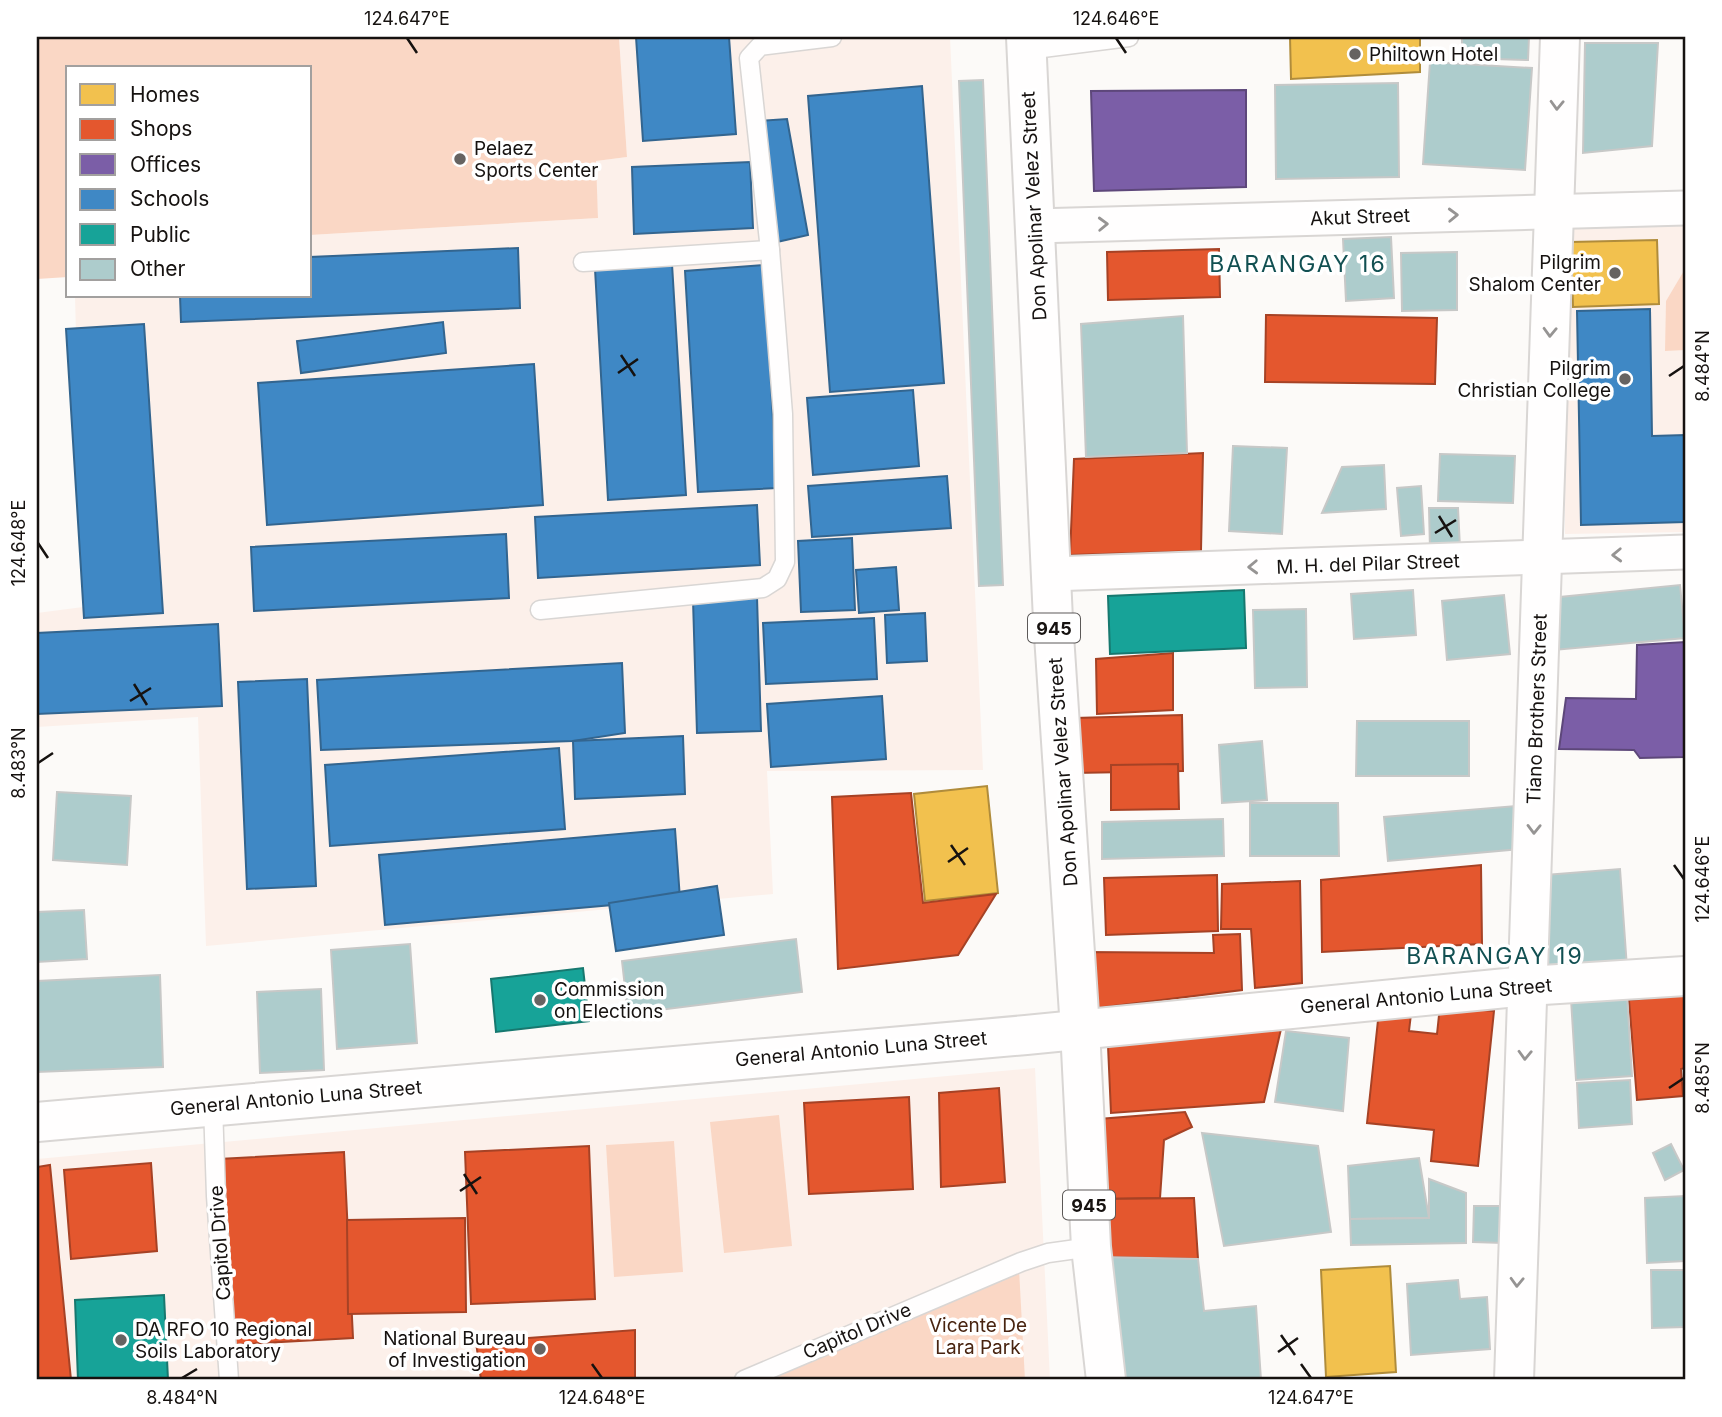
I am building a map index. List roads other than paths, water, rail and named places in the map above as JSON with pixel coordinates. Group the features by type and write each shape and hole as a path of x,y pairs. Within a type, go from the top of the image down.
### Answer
{"street":[{"name":"Tiano Brothers Street","path":"1514,1380 1560,37"},
{"name":"Don Apolinar Velez Street","path":"1027,43 1050,574 1080,1029 1091,1247 1106,1380"},
{"name":"Akut Street","path":"1035,226 1685,208"},
{"name":"M. H. del Pilar Street","path":"1050,574 1685,552"},
{"name":"General Antonio Luna Street","path":"37,1122 1080,1029 1527,986 1685,976"}],"lane":[{"path":"540,610 763,589 777,579 785,562 783,414 770,250 749,58 760,46 832,37"},
{"path":"1027,43 1129,37"},
{"path":"583,262 770,250"},
{"name":"Capitol Drive","path":"213,1105 216,1196 229,1380"},
{"name":"Capitol Drive","path":"744,1380 1021,1262 1048,1253 1091,1247"}],"place":[{"name":"Philtown Hotel","path":"1355,54"},
{"name":"Pelaez Sports Center","path":"460,159"},
{"name":"Pilgrim Shalom Center","path":"1615,273"},
{"name":"Pilgrim Christian College","path":"1625,379"},
{"name":"Commission on Elections","path":"540,1000"},
{"name":"DA RFO 10 Regional Soils Laboratory","path":"121,1340"},
{"name":"National Bureau of Investigation","path":"540,1349"}],"district":[{"name":"BARANGAY 16","path":"1298,264"},
{"name":"BARANGAY 19","path":"1495,956"}],"park label":[{"name":"Vicente De Lara Park","path":"978,1336"}]}
